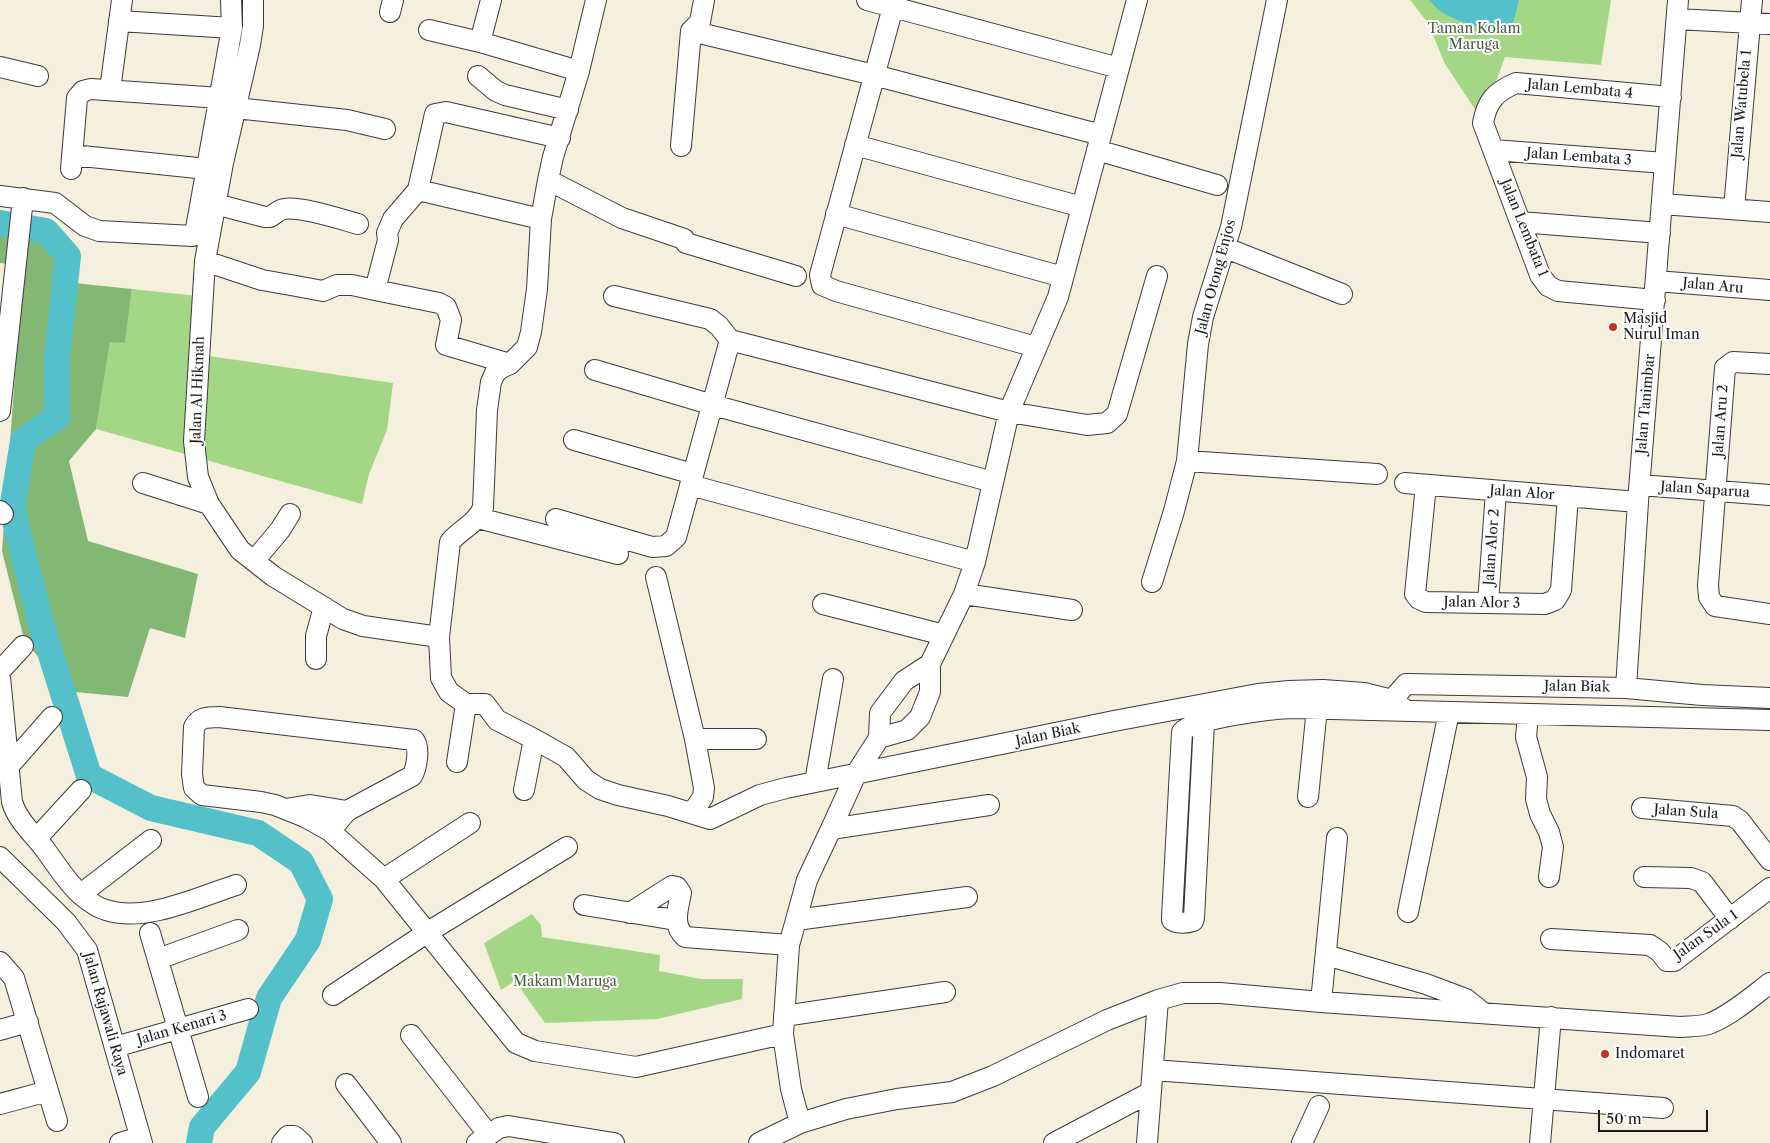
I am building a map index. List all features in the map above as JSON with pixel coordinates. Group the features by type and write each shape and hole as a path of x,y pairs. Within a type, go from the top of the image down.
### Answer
{"street":[{"path":"110,90 122,0"},
{"path":"0,196 22,204 55,203 85,226 99,231 190,237 195,234 207,169 228,103 232,28 231,0"},
{"name":"Jalan Al Hikmah","path":"253,0 251,35 228,103 215,204 204,261 194,442 198,477 209,504 240,550 254,561 343,619 363,626 439,637"},
{"path":"480,42 491,0"},
{"path":"596,0 579,71 548,180 541,219 537,289 527,347 510,364 495,373 491,382 487,410 483,508 478,518 458,532 450,542 439,637 441,678 449,692 466,704 485,704 497,720 566,757 586,780 600,789 701,816 704,788 695,739 656,577"},
{"path":"681,146 691,31 700,22 704,0"},
{"path":"867,0 1118,68"},
{"path":"879,738 907,730 920,717 930,692 930,664 964,594 975,562 1009,412 1058,297 1137,0"},
{"name":"Jalan Otong Enjos","path":"1152,582 1187,461 1198,344 1203,317 1226,248 1276,0"},
{"name":"Jalan Watubela 1","path":"1734,209 1752,0"},
{"path":"893,7 820,275 822,285 836,292 1036,347"},
{"path":"1678,10 1749,23 1770,24"},
{"name":"Jalan Tanimbar","path":"1626,688 1639,493 1678,10"},
{"path":"120,21 232,28"},
{"path":"429,30 480,42 579,71"},
{"path":"691,31 874,75 1099,142 1217,185"},
{"path":"0,67 38,76"},
{"path":"478,76 496,91 505,95 568,110"},
{"name":"Jalan Lembata 4","path":"1493,97 1503,88 1516,83 1671,97"},
{"path":"207,169 72,162 77,98 83,91 91,89 110,90 228,103 347,120 385,129"},
{"name":"Jalan Lembata 1","path":"1493,97 1486,108 1483,124 1540,274 1548,286 1558,291 1655,290"},
{"path":"375,290 393,219 418,190 434,115 446,112 560,138"},
{"path":"855,145 1082,207"},
{"name":"Jalan Lembata 3","path":"1493,150 1666,163"},
{"path":"548,180 622,218 684,239 686,243 796,276"},
{"path":"418,190 541,219"},
{"path":"0,411 11,256 22,204"},
{"path":"215,204 270,217 283,209 299,210 358,224"},
{"path":"1662,204 1770,212"},
{"path":"836,214 1063,277"},
{"path":"1520,222 1660,234"},
{"path":"1226,248 1342,294"},
{"path":"204,261 244,275 323,291 337,285 352,285 439,303 446,307 452,320 446,345 510,364"},
{"path":"614,296 710,319 719,326 730,340 1009,412 1088,424 1107,423 1117,414 1157,276"},
{"name":"Jalan Aru","path":"1655,290 1770,290"},
{"path":"556,519 652,547 666,546 676,537 730,340"},
{"name":"Jalan Aru 2","path":"1770,364 1733,362 1726,368 1708,585 1712,604 1721,608 1770,614"},
{"path":"595,370 713,405 993,482"},
{"path":"574,440 692,480 975,562"},
{"path":"1187,461 1377,474"},
{"path":"143,483 209,504"},
{"name":"Jalan Alor","path":"1405,483 1568,496 1639,493"},
{"name":"Jalan Alor 3","path":"1426,485 1416,594 1419,599 1426,602 1545,604 1555,600 1560,590 1568,496"},
{"name":"Jalan Saparua","path":"1639,493 1717,490 1770,495"},
{"name":"Jalan Alor 2","path":"1488,603 1496,491"},
{"path":"254,561 280,530 290,514"},
{"path":"478,518 618,554"},
{"path":"964,594 1072,610"},
{"path":"823,604 944,635"},
{"path":"316,659 316,636 324,607"},
{"path":"23,646 0,681 12,802 15,812 21,821 37,838 67,880 81,894 104,910 122,913 139,913 174,906 236,885"},
{"path":"800,1123 791,1089 784,1025 789,945 807,880 856,774 879,738 880,713 904,681 930,664"},
{"path":"815,782 833,679"},
{"name":"Jalan Biak","path":"1400,706 1406,684 1626,688 1770,698"},
{"name":"Jalan Biak","path":"701,816 760,795 815,782 1114,721 1258,694 1289,691 1344,691 1364,693 1400,706"},
{"path":"457,762 466,704"},
{"name":"Jalan Biak","path":"1176,826 1182,732 1184,729 1204,722 1236,714 1268,709 1400,706 1449,712 1528,715 1770,720"},
{"path":"1308,797 1317,708"},
{"path":"1408,912 1449,712"},
{"path":"1528,715 1526,737 1537,778 1536,799 1553,848 1549,876"},
{"path":"9,766 52,717"},
{"path":"330,831 347,811 412,776 415,770 417,742 414,740 219,717 203,718 196,723 194,727 192,774 194,788 202,795 260,802 286,809 330,831 384,879 516,1043 535,1051 636,1067 784,1025 945,992"},
{"path":"1198,825 1176,826 1172,920 1174,922 1190,922 1194,918 1204,722"},
{"path":"524,790 534,739"},
{"path":"695,739 756,739"},
{"path":"37,838 81,790"},
{"path":"286,809 310,805 347,811"},
{"path":"830,829 989,805"},
{"name":"Jalan Sula","path":"1642,808 1733,816 1740,821 1770,860"},
{"path":"384,879 470,823"},
{"path":"1321,1002 1337,838"},
{"path":"81,894 151,840"},
{"path":"333,995 428,932 567,847"},
{"name":"Jalan Rajawali Raya","path":"0,857 66,922 87,950 141,1140"},
{"path":"1644,877 1691,878 1702,882 1730,919"},
{"path":"44,900 67,880"},
{"path":"630,913 672,886 677,887 681,893 676,920 680,932 685,937 789,945"},
{"name":"Jalan Sula 1","path":"1551,938 1645,944 1660,952 1666,961 1674,960 1770,888"},
{"path":"796,920 967,897"},
{"path":"584,906 676,920"},
{"path":"158,959 238,930"},
{"path":"150,933 198,1097"},
{"path":"1326,954 1426,984 1466,1000 1482,1012"},
{"path":"0,962 14,978 57,1121"},
{"path":"758,1143 800,1123 846,1109 897,1099 952,1092 993,1076 1107,1020 1158,1000 1183,994 1220,993 1321,1002 1680,1027 1711,1023 1726,1015 1770,983"},
{"path":"1147,1143 1158,1000"},
{"name":"Jalan Kenari 3","path":"115,1047 248,1009"},
{"path":"1540,1143 1550,1017"},
{"path":"0,1030 28,1022"},
{"path":"411,1035 482,1139 499,1128 508,1126 614,1143"},
{"path":"1153,1070 1663,1108"},
{"path":"346,1084 391,1143"},
{"path":"0,1104 48,1091"},
{"path":"1054,1143 1151,1092"},
{"path":"1302,1143 1319,1106"},
{"path":"282,1143 288,1136 294,1136 302,1143"},
{"path":"120,1143 141,1140"}],"green space":[{"name":"Taman Kolam Maruga","path":"1410,0 1611,0 1601,65 1505,57 1482,120 1445,64 1428,23"},
{"path":"0,216 43,221 73,249 74,283 132,289 125,343 110,342 96,429 69,461 88,541 198,574 185,638 150,628 128,697 65,691 24,639 2,551 23,266 0,263"},
{"path":"132,289 198,296 189,353 393,383 387,430 369,474 362,504 96,429 110,341 125,343"},
{"name":"Makam Maruga","path":"532,914 541,925 542,937 660,955 659,971 701,979 743,979 742,999 657,1019 545,1023 515,981 501,990 484,943"}],"water":[{"path":"1429,0 1519,0 1511,31 1485,28 1450,17 1441,12"}],"waterway":[{"path":"0,223 46,231 68,256 57,358 57,417 23,441 12,509 40,620 89,776 151,808 258,833 301,862 320,899 308,940 269,998 248,1072 202,1127 199,1143"}],"place":[{"name":"Masjid Nurul Iman","path":"1613,327"},
{"name":"Indomaret","path":"1605,1054"}]}
